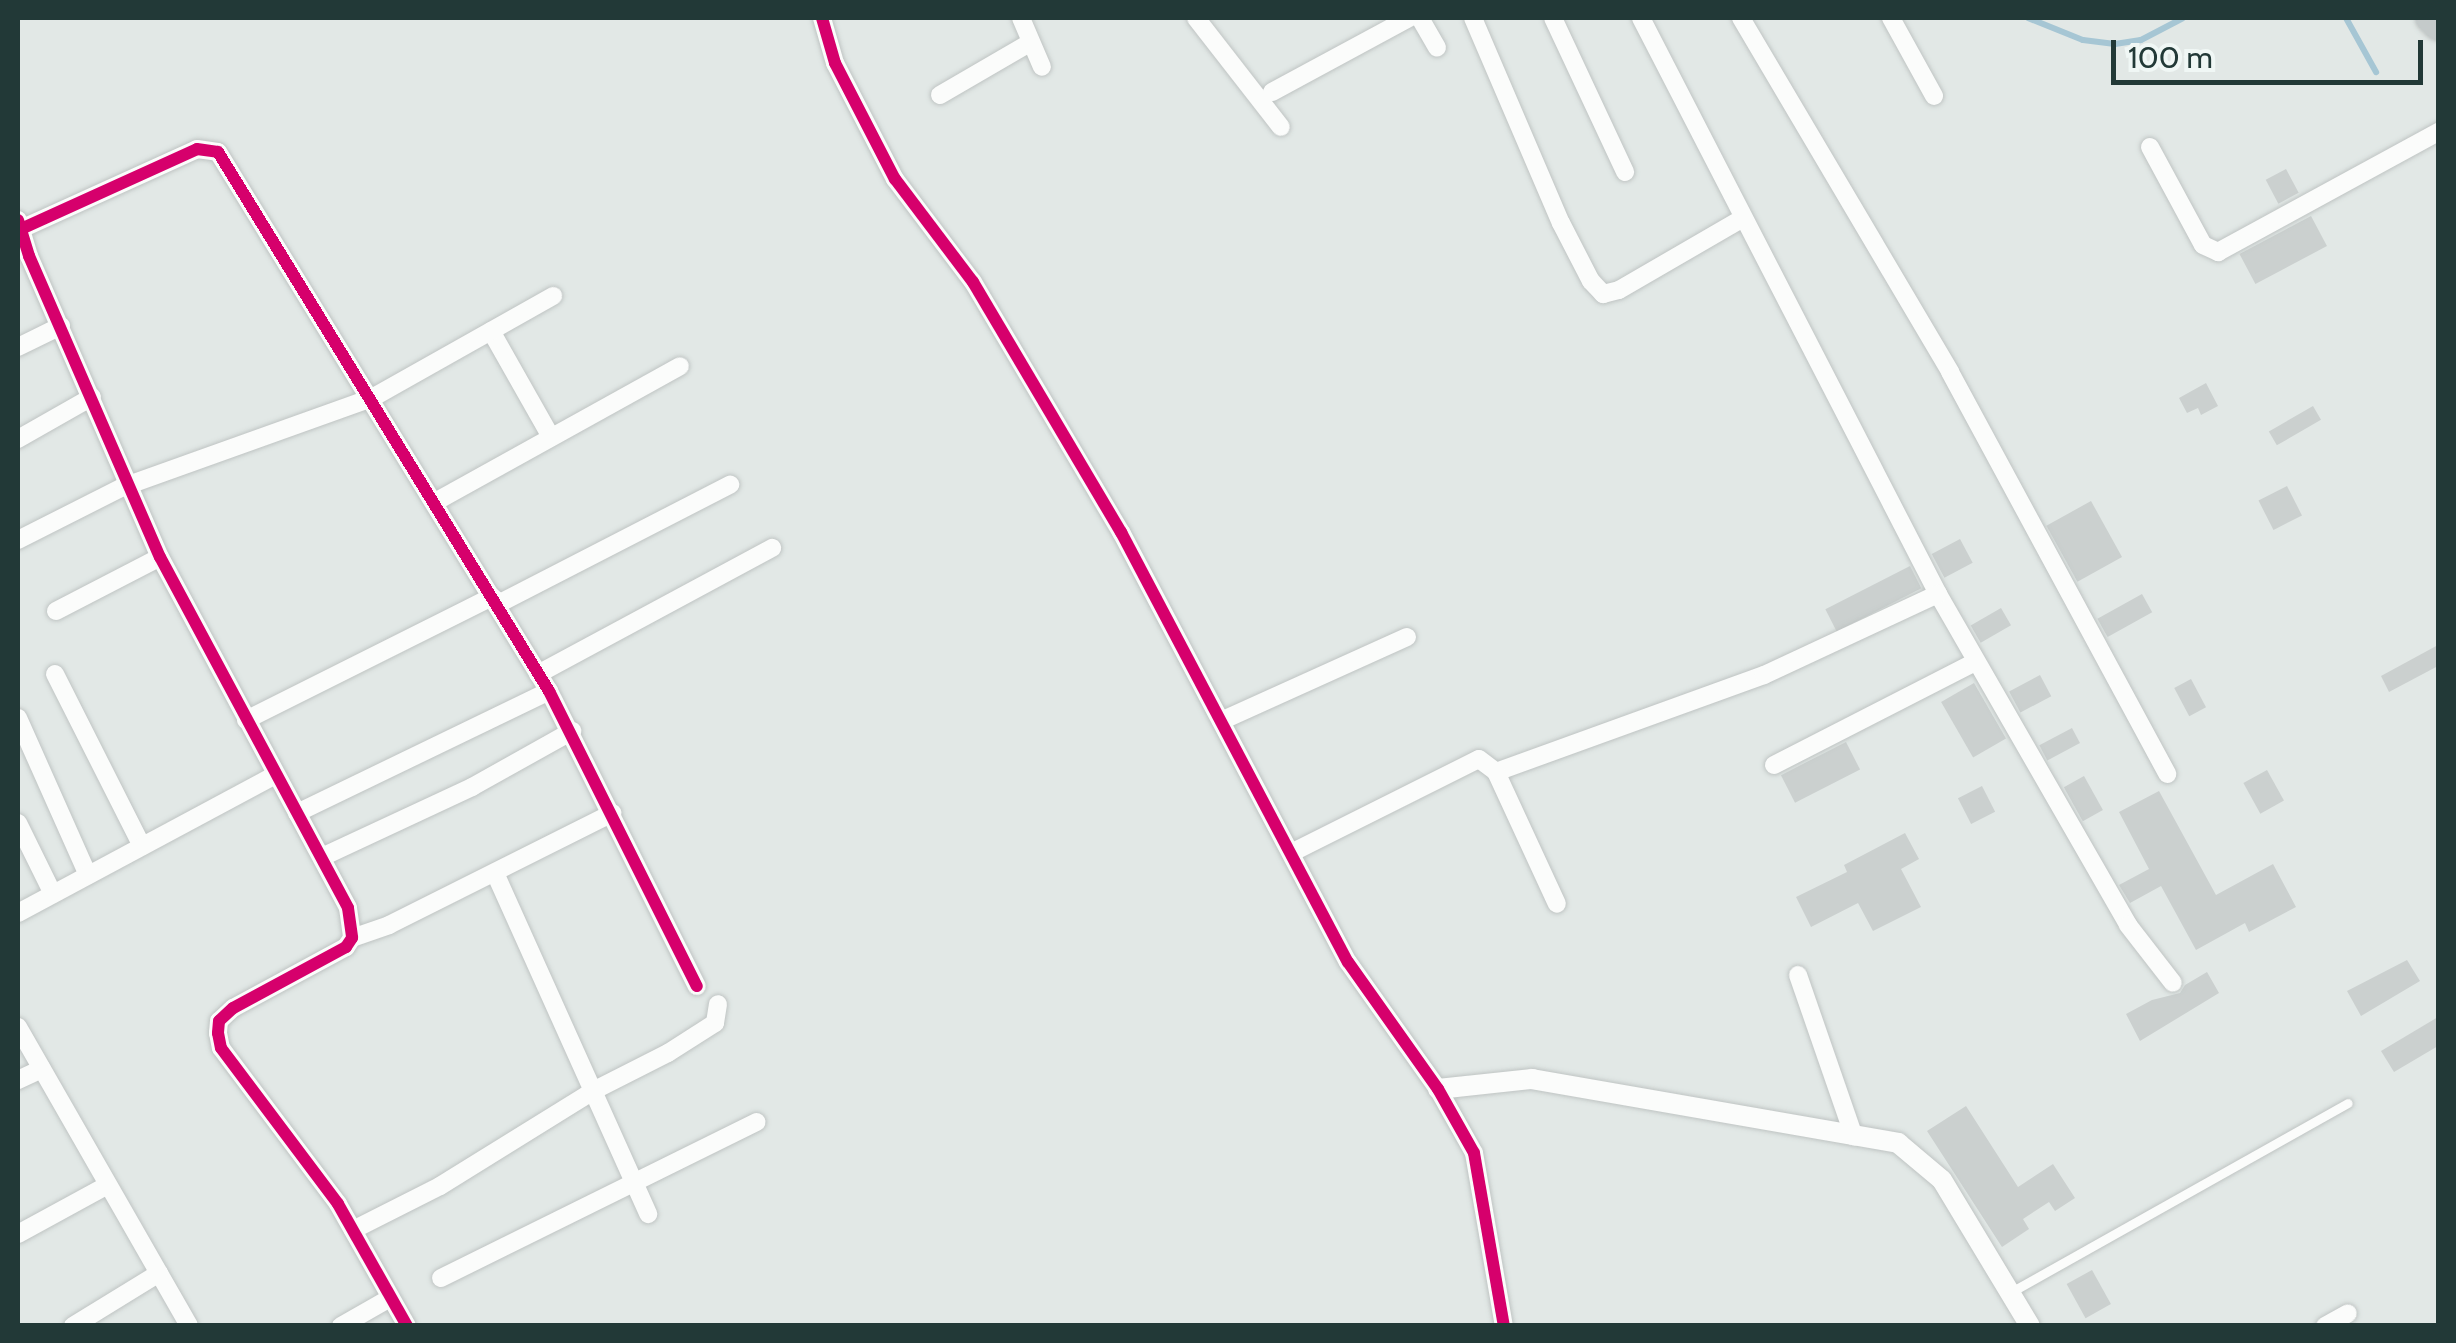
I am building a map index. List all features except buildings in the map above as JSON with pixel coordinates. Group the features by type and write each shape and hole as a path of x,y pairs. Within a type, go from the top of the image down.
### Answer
{"highway":[{"path":"2430,18 2438,26"}],"street":[{"path":"822,18 836,63 896,179 973,282 1121,532 1348,962 1438,1089 1474,1153 1504,1326"},
{"path":"1020,18 1042,67"},
{"path":"1196,18 1281,127"},
{"path":"1272,92 1408,18"},
{"path":"1420,18 1437,48"},
{"path":"1473,18 1561,223 1591,281 1603,294 1619,290 1743,218"},
{"path":"1552,18 1626,172"},
{"path":"1641,18 1975,662 2128,925 2174,983"},
{"path":"1741,18 1950,372 2167,774"},
{"path":"1891,18 1934,96"},
{"path":"940,95 1031,42"},
{"path":"2150,147 2202,246 2218,252 2438,132"},
{"path":"352,938 348,908 160,557 19,224 197,150 218,152 550,691 697,986"},
{"path":"18,540 130,486 372,398 553,296"},
{"path":"18,347 61,326"},
{"path":"490,331 552,437"},
{"path":"434,502 680,366"},
{"path":"18,439 92,397"},
{"path":"492,597 500,602 730,485"},
{"path":"538,674 772,548"},
{"path":"56,611 160,557"},
{"path":"1496,772 1764,674 1938,594"},
{"path":"246,720 492,597"},
{"path":"1221,722 1407,637"},
{"path":"1774,765 1975,662"},
{"path":"55,674 142,846"},
{"path":"297,814 550,691"},
{"path":"18,718 88,876"},
{"path":"322,857 472,787 572,731"},
{"path":"1290,853 1471,760 1485,760 1496,772 1557,904"},
{"path":"18,913 275,775"},
{"path":"407,1326 352,1230 221,1048 219,1022 233,1008 333,956 352,938 389,926 614,814"},
{"path":"18,823 52,894"},
{"path":"495,873 648,1214"},
{"path":"1798,975 1854,1137"},
{"path":"352,1230 440,1186 593,1091 715,1023 718,1004"},
{"path":"18,1027 189,1326"},
{"path":"18,1080 42,1069"},
{"path":"1438,1089 1532,1078 1898,1144 1922,1159 1967,1216 2030,1326"},
{"path":"441,1278 756,1122"},
{"path":"18,1234 108,1185"},
{"path":"73,1326 159,1273"},
{"path":"341,1326 390,1298"},
{"path":"2325,1326 2348,1313"}],"lane":[{"path":"2011,1292 2348,1103"}],"waterway":[{"path":"2028,18 2083,40 2115,44 2141,40 2183,18"},
{"path":"2346,18 2376,72"}],"cycle path":[{"path":"822,18 835,63 895,179 973,282 1121,532 1348,962 1438,1089 1474,1153 1504,1326"},
{"path":"21,229 197,149 218,152 549,691 697,986"},
{"path":"18,220 29,256 160,557 348,908 352,938 346,947 233,1008 219,1021 221,1048 338,1204 407,1326"}]}
